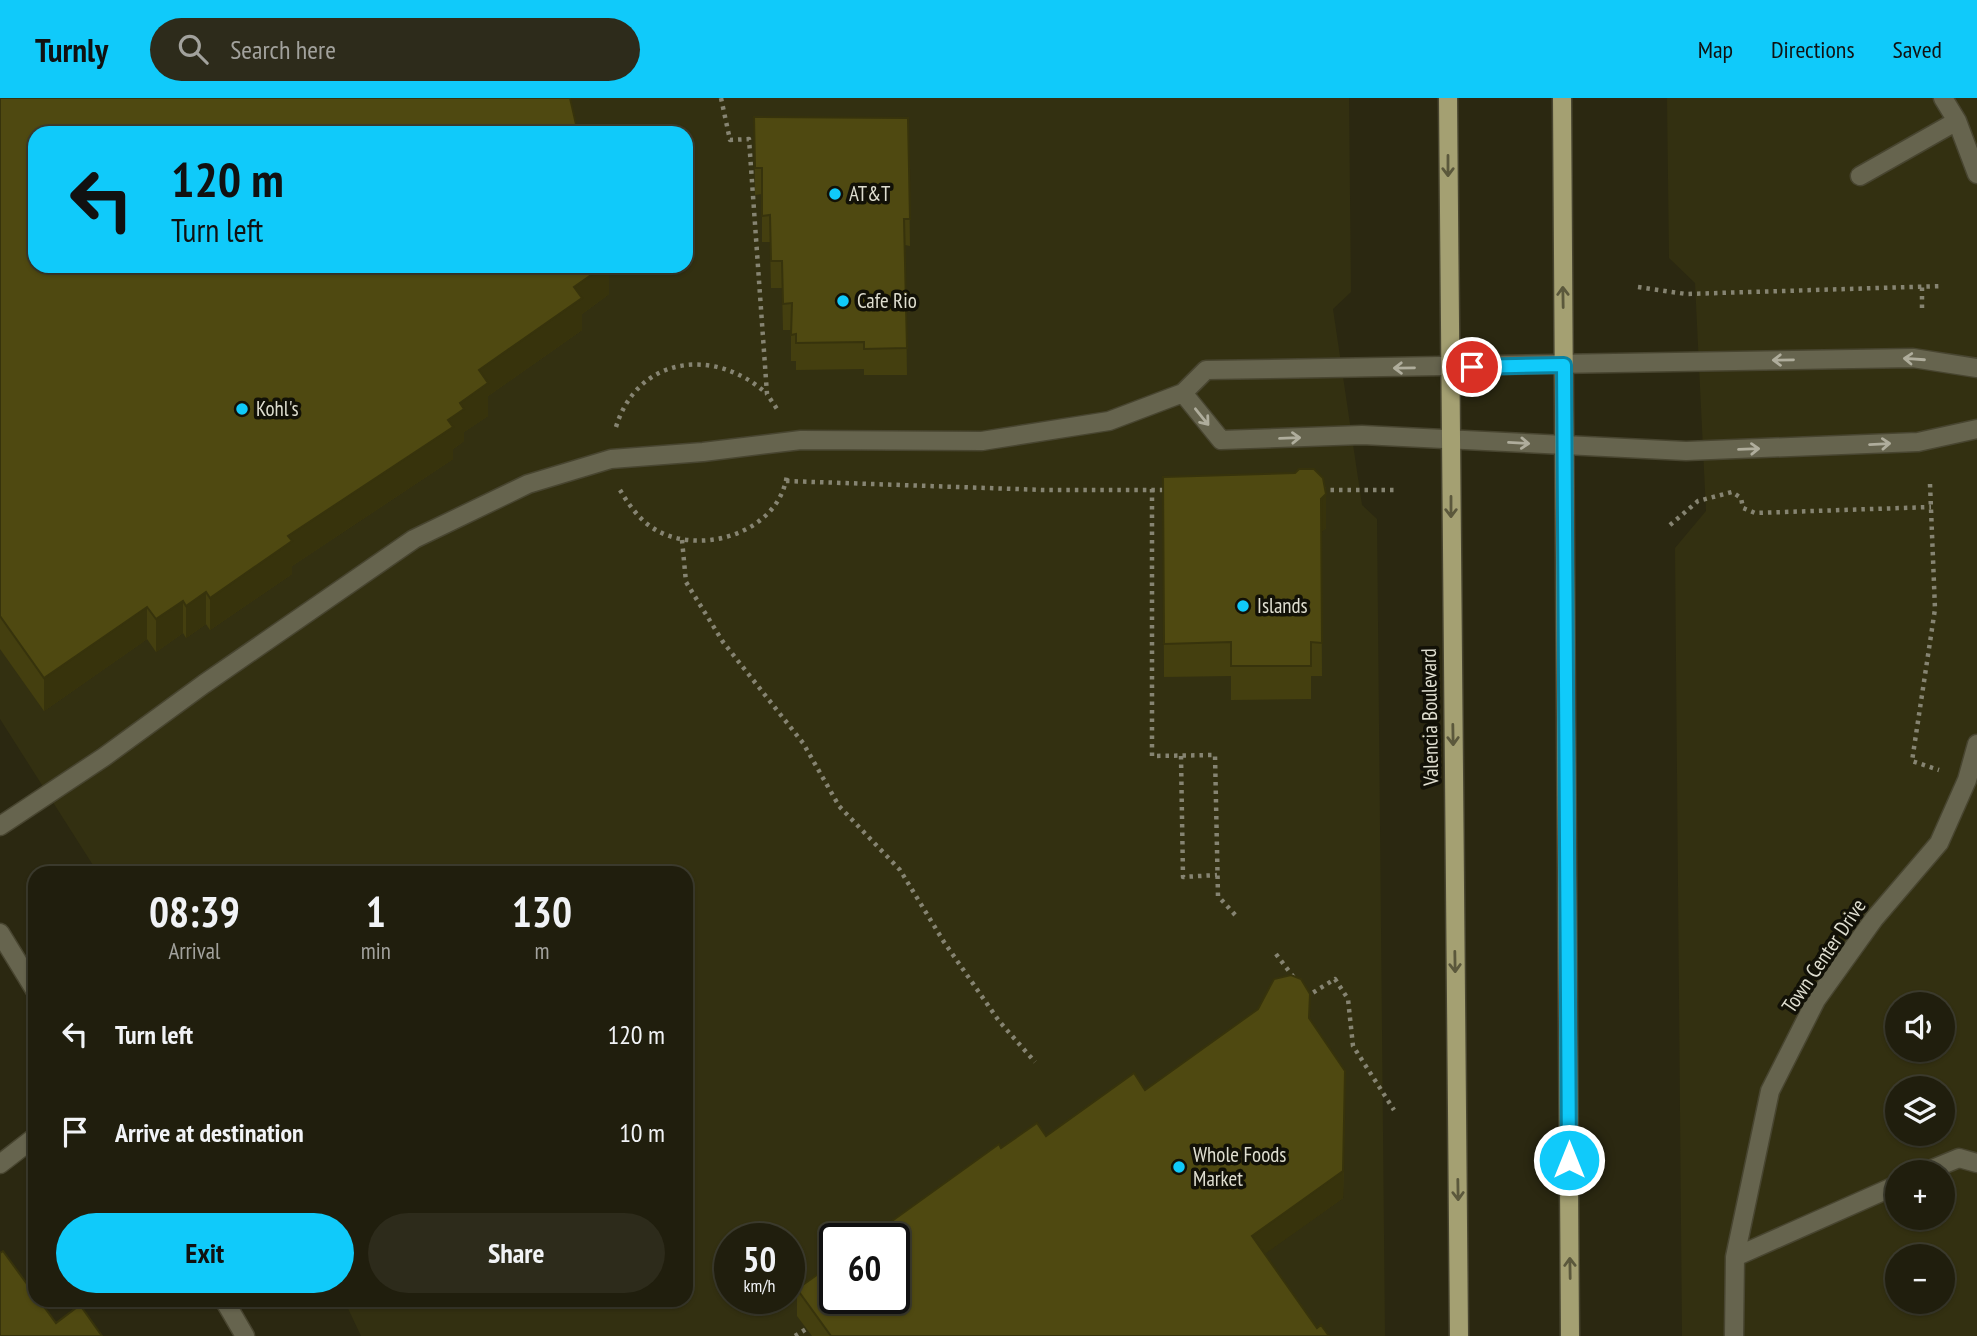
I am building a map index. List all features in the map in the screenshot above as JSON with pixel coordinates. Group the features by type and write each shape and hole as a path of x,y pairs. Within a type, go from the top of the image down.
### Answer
{"main road":[{"name":"Valencia Boulevard","path":"1448,98 1459,1336"},
{"path":"1562,98 1570,1336"}],"street":[{"path":"1944,98 1957,121 1977,174"},
{"path":"1860,176 1957,121"},
{"path":"0,826 104,757 204,684 414,539 528,484 611,458 703,452 801,440 982,441 1110,421 1183,393 1206,370 1913,358 1977,368"},
{"path":"1183,393 1222,440 1362,435 1686,451 1918,442 1977,429"},
{"name":"Town Center Drive","path":"1734,1336 1735,1257 1770,1091 1816,1000 1874,919 1939,843 1967,780 1977,744"},
{"path":"0,933 28,979"},
{"path":"0,1164 28,1142"},
{"path":"1954,1160 1959,1158 1977,1163"},
{"path":"1735,1257 1885,1190"},
{"path":"228,1307 245,1336"}],"path":[{"path":"721,98 730,139 749,139 767,394"},
{"path":"1638,287 1686,294 1943,286"},
{"path":"1922,287 1922,308"},
{"path":"786,481 1044,490 1179,489"},
{"path":"1930,484 1935,609 1912,761 1967,780"},
{"path":"1152,489 1152,756 1215,755 1218,896 1237,917"},
{"path":"1313,490 1394,490"},
{"path":"1670,525 1698,501 1732,492 1741,498 1743,508 1755,513 1931,507"},
{"path":"682,540 686,582 723,642 803,743 839,806 900,870 944,942 999,1021 1035,1062"},
{"path":"1181,756 1183,877 1217,875"},
{"path":"1276,954 1308,996"},
{"path":"1297,1004 1335,979 1348,999 1353,1046 1394,1110"},
{"path":"795,1336 815,1323"}],"shaded area":[{"path":"0,98 1349,98 1351,292 1333,309 1362,505 1377,519 1385,1336 361,1336 347,1307 693,1307 693,866 94,866 0,719"},
{"path":"1667,98 1977,98 1977,1336 1682,1336 1675,548 1706,511 1695,283 1669,258"}],"building":[{"name":"Kohl's","path":"0,98 570,98 576,126 28,126 28,273 594,273 574,287 582,298 479,370 488,383 460,403 464,409 448,420 453,427 288,536 292,541 210,598 206,592 186,606 183,601 156,619 147,607 44,678 0,616"},
{"path":"754,117 908,118 910,219 904,219 907,348 864,349 864,342 796,343 796,334 791,335 792,303 783,304 782,261 771,261 770,215 762,216 762,168 755,168"},
{"name":"Islands","path":"1299,469 1314,469 1323,478 1326,494 1321,499 1322,643 1311,642 1311,666 1231,666 1231,642 1164,644 1163,477 1295,473"},
{"name":"Whole Foods Market","path":"1291,975 1301,979 1310,994 1309,1018 1345,1071 1343,1171 1252,1236 1317,1328 1321,1325 1329,1336 831,1336 805,1300 805,1283 819,1273 819,1314 910,1314 910,1223 889,1223 999,1144 1001,1148 1037,1123 1046,1136 1134,1073 1145,1090 1258,1009 1274,979"},
{"path":"3,1251 28,1285 28,1307 44,1307 56,1323 77,1307 81,1307 102,1336 0,1336 0,1253"}],"place":[{"name":"AT&T","path":"835,194"},
{"name":"Cafe Rio","path":"843,301"},
{"name":"Kohl's","path":"242,409"},
{"name":"Islands","path":"1243,606"},
{"name":"Whole Foods Market","path":"1179,1167"}],"route":[{"path":"1472,367 1564,365 1569,1160"}]}
